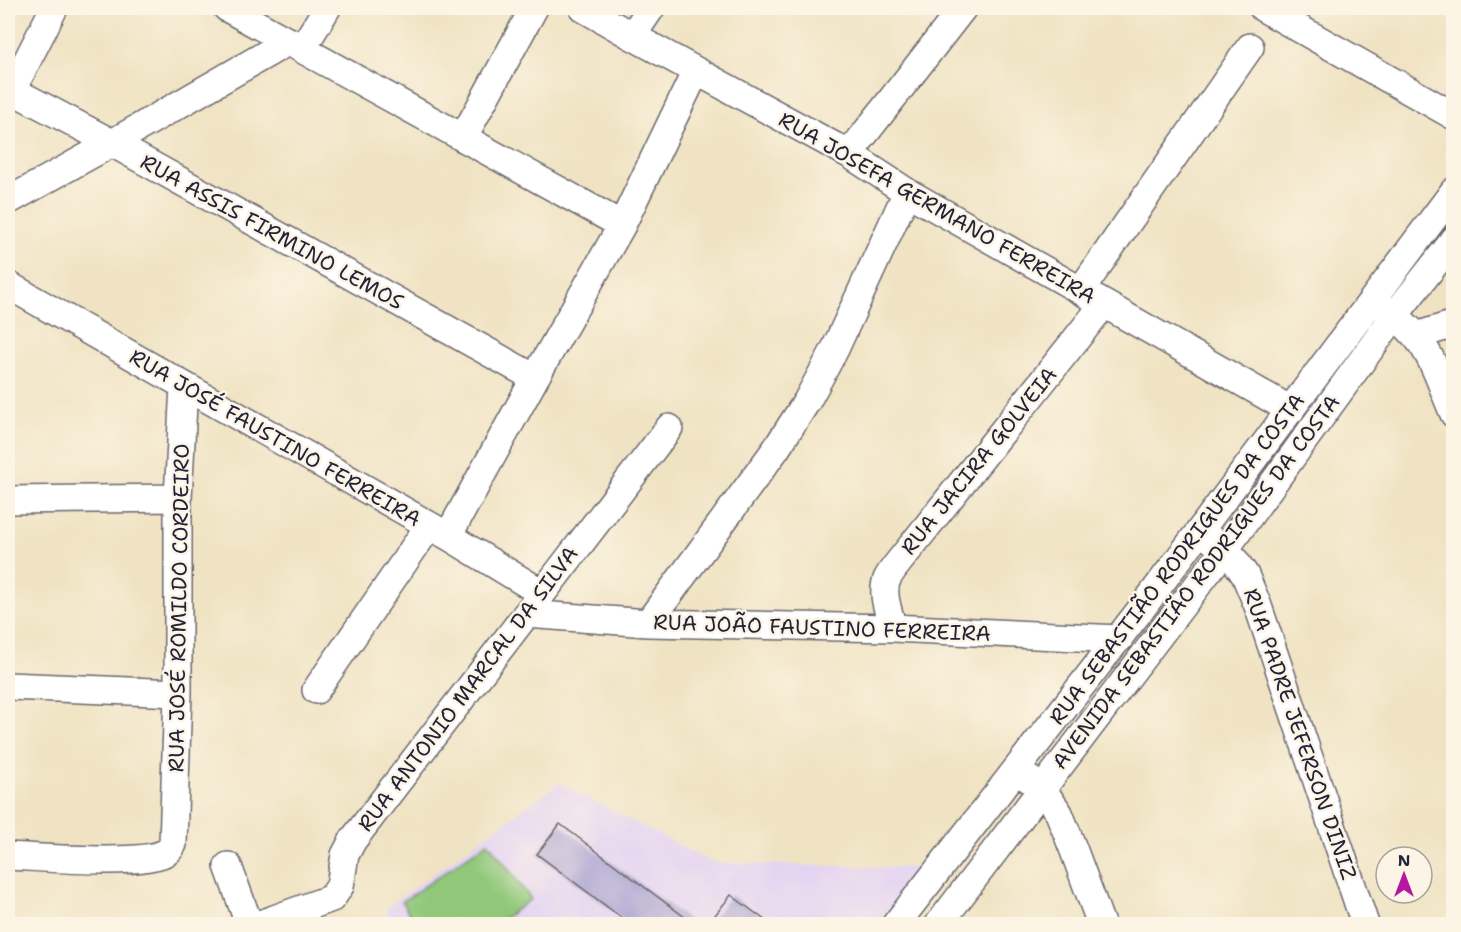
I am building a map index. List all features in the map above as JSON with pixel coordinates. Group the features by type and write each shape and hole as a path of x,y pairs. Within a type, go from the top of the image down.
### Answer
{"street":[{"path":"9,92 54,8"},
{"path":"227,8 622,225"},
{"path":"8,201 296,45 327,8"},
{"path":"463,138 534,8"},
{"name":"RUA JOSEFA GERMANO FERREIRA","path":"583,8 849,154 907,192 1291,410"},
{"path":"632,36 651,8"},
{"path":"849,154 963,8"},
{"path":"1263,8 1454,116"},
{"path":"1081,290 1250,47"},
{"path":"316,690 439,531 535,378 622,225 696,70"},
{"name":"RUA ASSIS FIRMINO LEMOS","path":"9,92 112,143 535,378"},
{"name":"RUA SEBASTIÃO RODRIGUES DA COSTA","path":"896,924 1119,639 1454,191"},
{"path":"648,623 776,449 807,401 835,349 907,192"},
{"name":"AVENIDA SEBASTIÃO RODRIGUES DA COSTA","path":"939,924 1226,548 1395,315 1454,240"},
{"name":"RUA JOSÉ FAUSTINO FERREIRA","path":"8,285 439,531 542,593"},
{"path":"1372,299 1395,315 1416,336 1429,354 1454,414"},
{"name":"RUA JACIRA GOLVEIA","path":"893,628 885,587 898,562 1104,304"},
{"path":"1416,336 1454,324"},
{"name":"RUA JOSÉ ROMILDO CORDEIRO","path":"8,856 108,860 147,858 169,851 173,844 178,693 178,498 184,386"},
{"name":"RUA ANTONIO MARCAL DA SILVA","path":"260,924 332,898 340,886 345,855 353,840 669,428"},
{"path":"8,500 178,498"},
{"path":"1199,532 1226,548"},
{"name":"RUA PADRE JEFERSON DINIZ","path":"1226,548 1245,575 1257,606 1365,924"},
{"name":"RUA JOÃO FAUSTINO FERREIRA","path":"526,614 648,623 893,628 1119,639"},
{"path":"8,686 178,693"},
{"path":"1016,769 1042,789 1059,813 1101,924"},
{"path":"228,866 249,924"}],"shaded area":[{"path":"559,783 713,863 926,868 883,924 388,924 387,907"}],"green space":[{"path":"488,842 531,899 496,924 416,924 402,902"}],"building":[{"path":"560,824 694,924 630,924 537,854"},
{"path":"731,895 770,924 720,924 712,919"}]}
